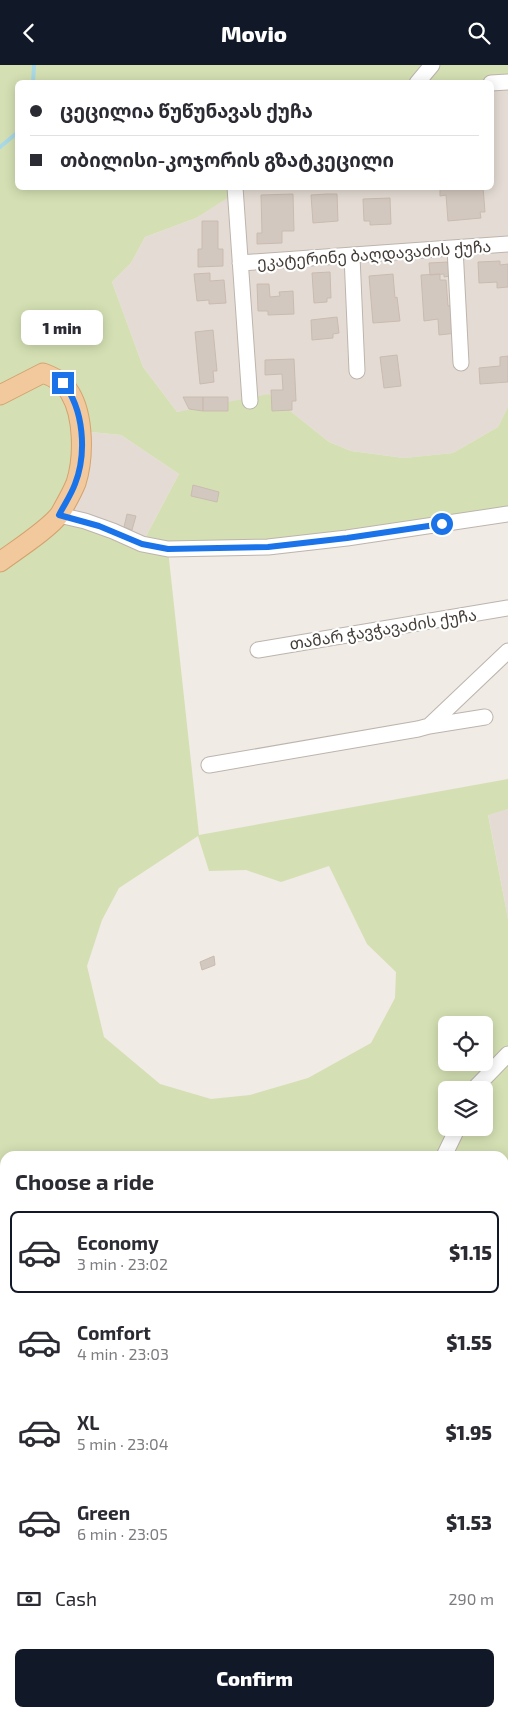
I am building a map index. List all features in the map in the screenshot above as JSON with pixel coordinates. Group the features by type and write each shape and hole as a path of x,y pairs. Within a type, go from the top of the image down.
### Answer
{"main road":[{"path":"0,562 36,536 59,515 75,484 81,463 81,431 70,392 63,383 43,373 6,392"}],"street":[{"path":"420,80 432,65"},
{"path":"494,83 508,82"},
{"path":"235,190 250,401"},
{"name":"ეკატერინე ბაღდავაძის ქუჩა","path":"240,263 508,244"},
{"path":"455,248 461,363"},
{"path":"352,256 357,371"},
{"path":"59,515 85,521 142,544 168,549 268,547 347,538 508,514"},
{"name":"თამარ ჭავჭავაძის ქუჩა","path":"258,649 508,608"},
{"path":"429,726 508,651"},
{"path":"209,765 486,717"},
{"path":"482,1081 508,1055"},
{"path":"446,1151 454,1136"}],"shaded area":[{"path":"508,82 508,407 498,427 453,453 404,458 351,451 329,442 269,394 250,401 177,412 143,367 112,282 131,263 145,237 196,218 232,190 494,190 494,83"},
{"path":"81,431 121,435 179,474 142,544 57,517"},
{"path":"508,809 508,919 488,814"}],"green space":[{"path":"0,65 508,65 508,82 494,82 494,80 15,80 15,190 235,190 235,193 196,218 145,237 131,263 112,282 143,367 177,412 269,394 329,442 351,451 404,458 453,453 498,427 508,407 508,514 347,538 168,550 199,835 508,779 508,809 488,815 508,919 508,1151 0,1151 0,572 39,534 0,562","holes":["81,431 121,435 179,474 142,544 59,515","198,836 209,871 246,870 281,882 329,866 367,944 396,972 395,998 371,1043 308,1078 250,1095 211,1099 160,1084 104,1037 87,966 102,920 119,888"]}],"building":[{"path":"440,190 483,190 485,212 480,212 481,218 448,221 446,195 440,196"},
{"path":"293,194 294,231 282,231 282,243 257,244 257,233 262,233 261,195"},
{"path":"337,194 338,221 313,223 311,195"},
{"path":"390,198 391,224 370,225 370,221 364,221 363,199"},
{"path":"202,221 218,221 218,249 223,249 223,266 198,267 198,249 202,249"},
{"path":"500,261 500,265 508,264 508,287 497,288 497,282 479,283 478,262"},
{"path":"448,262 450,276 444,277 444,274 430,275 429,263"},
{"path":"330,272 331,298 327,298 327,302 314,303 312,273"},
{"path":"210,273 210,281 224,280 226,303 209,304 209,300 197,301 194,274"},
{"path":"393,274 395,298 397,297 400,321 373,323 369,276"},
{"path":"440,274 440,280 446,280 448,306 455,305 457,333 439,335 438,319 424,321 421,275"},
{"path":"257,284 269,284 270,297 280,296 279,292 293,291 294,314 268,315 268,311 258,311"},
{"path":"337,317 339,333 333,334 333,338 312,340 311,320"},
{"path":"213,330 217,371 213,371 214,382 200,384 195,332"},
{"path":"397,355 401,386 384,388 380,357"},
{"path":"508,356 508,382 480,384 479,368 500,366 500,357"},
{"path":"294,359 296,401 292,401 292,410 272,411 271,390 283,390 282,374 265,375 265,360"},
{"path":"183,397 203,397 203,411 189,409"},
{"path":"203,397 228,397 228,411 203,411"},
{"path":"193,485 219,492 217,502 191,496"},
{"path":"127,514 136,516 132,530 124,527"},
{"path":"214,956 215,965 202,970 200,962"}],"waterway":[{"path":"33,80 34,65"},
{"path":"0,147 15,134"}],"route":[{"path":"63,383 70,392 78,417 81,431 81,463 75,484 59,515 85,521 142,544 168,549 268,547 442,524"}]}
